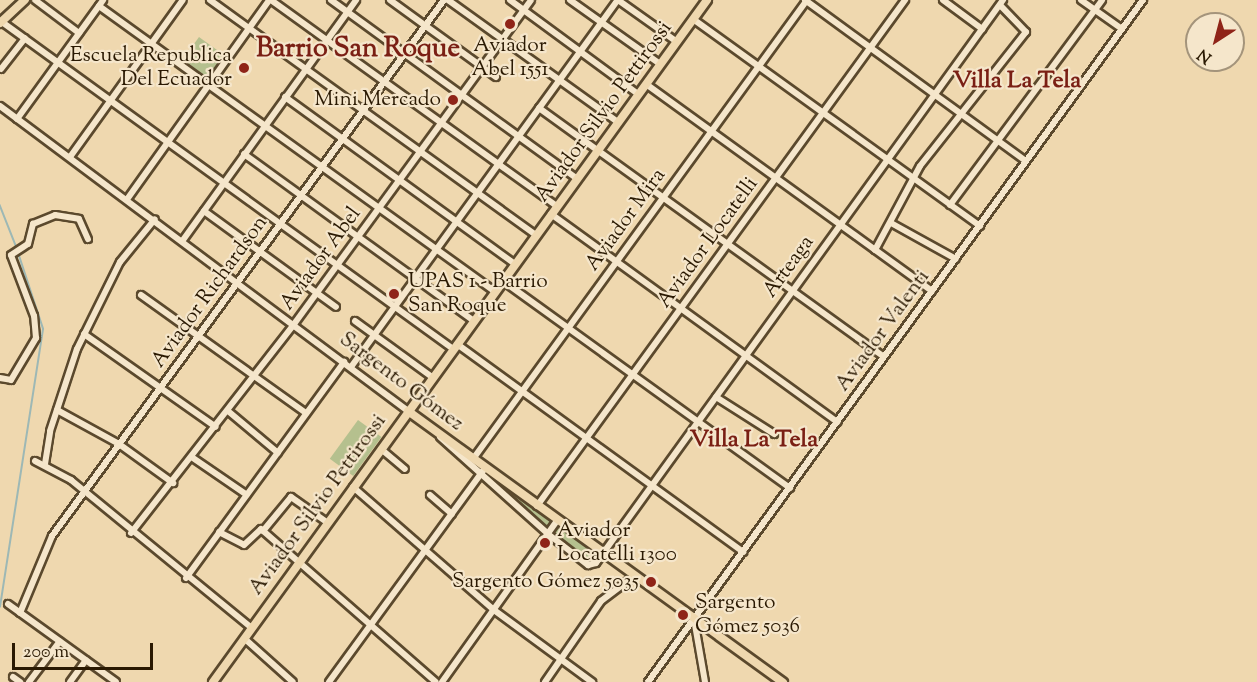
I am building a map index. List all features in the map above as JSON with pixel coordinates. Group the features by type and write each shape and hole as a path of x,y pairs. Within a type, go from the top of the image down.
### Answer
{"main road":[{"path":"1,23 25,0"},
{"name":"Aviador Silvio Pettirossi","path":"213,682 707,0"},
{"name":"Sargento Gómez","path":"408,411 602,554 783,682"}],"street":[{"path":"35,0 79,33"},
{"path":"70,157 183,0"},
{"path":"210,0 536,235"},
{"path":"128,198 166,141 270,0 557,206"},
{"path":"332,0 577,178"},
{"path":"183,240 356,0"},
{"path":"390,0 496,77"},
{"path":"446,0 503,38 618,122"},
{"name":"Aviador Richardson","path":"20,613 50,539 425,25 446,0"},
{"path":"510,0 638,94"},
{"name":"Aviador Abel","path":"130,533 193,458 255,376 531,0"},
{"path":"570,0 660,64"},
{"path":"351,367 618,0 677,42"},
{"path":"806,0 1026,161"},
{"name":"Aviador Mira","path":"472,459 806,0"},
{"name":"Aviador Locatelli","path":"537,506 905,0"},
{"path":"943,0 982,29"},
{"path":"1081,0 1122,29"},
{"path":"951,205 1102,0"},
{"name":"Aviador Valenti","path":"650,681 1143,0"},
{"path":"17,119 101,2 151,44 495,292"},
{"path":"875,250 913,178 1026,32 1001,3"},
{"name":"Arteaga","path":"602,554 1001,3"},
{"path":"693,19 980,226"},
{"path":"1,23 25,38 394,306 522,391 743,552"},
{"path":"1,69 25,38"},
{"path":"646,84 932,291"},
{"path":"285,97 515,264"},
{"name":"Sargento Gómez","path":"0,106 128,198 408,411"},
{"path":"539,108 884,357"},
{"path":"244,154 474,321"},
{"path":"204,210 336,307"},
{"path":"551,214 837,422"},
{"path":"0,378 11,380 36,338 34,316 11,259 18,249 28,244 33,224 55,215 79,219 88,239"},
{"path":"45,464 57,410 84,334 120,262 155,219"},
{"path":"891,223 956,259"},
{"path":"503,281 790,488"},
{"path":"141,295 306,413"},
{"path":"355,321 432,377"},
{"path":"84,334 216,427"},
{"path":"186,578 344,362"},
{"path":"716,397 774,434"},
{"path":"57,410 119,444 173,483"},
{"path":"228,411 278,453"},
{"path":"430,428 548,534 588,565 602,554"},
{"path":"381,449 405,469"},
{"path":"193,458 247,495"},
{"path":"35,461 45,464 84,493 130,533 252,628"},
{"path":"329,682 485,468"},
{"path":"353,487 494,610 592,682"},
{"path":"430,495 452,514"},
{"path":"262,531 291,497 328,523"},
{"path":"442,682 557,521"},
{"path":"219,531 243,545 255,531 262,531 436,682"},
{"path":"545,682 601,601 634,576"},
{"path":"8,604 114,681"},
{"path":"694,619 705,682"},
{"path":"244,639 293,682"},
{"path":"29,682 60,641"},
{"path":"70,682 86,660"},
{"path":"14,677 20,682"}],"green space":[{"path":"199,37 225,56 208,79 182,60"},
{"path":"358,420 381,437 353,476 330,459"},
{"path":"487,471 553,520 548,530 483,475"},
{"path":"558,525 599,555 588,561 551,533"}],"waterway":[{"path":"0,205 17,248"},
{"path":"0,607 43,329 18,253"}],"place":[{"name":"Aviador Abel 1551","path":"510,24"},
{"name":"Escuela Republica Del Ecuador","path":"244,68"},
{"name":"Mini Mercado","path":"453,100"},
{"name":"UPAS 1 - Barrio San Roque","path":"394,294"},
{"name":"Aviador Locatelli 1300","path":"545,543"},
{"name":"Sargento Gómez 5035","path":"651,582"},
{"name":"Sargento Gómez 5036","path":"683,615"}],"district":[{"name":"Barrio San Roque","path":"358,50"},
{"name":"Villa La Tela","path":"1017,82"},
{"name":"Villa La Tela","path":"754,441"}]}
